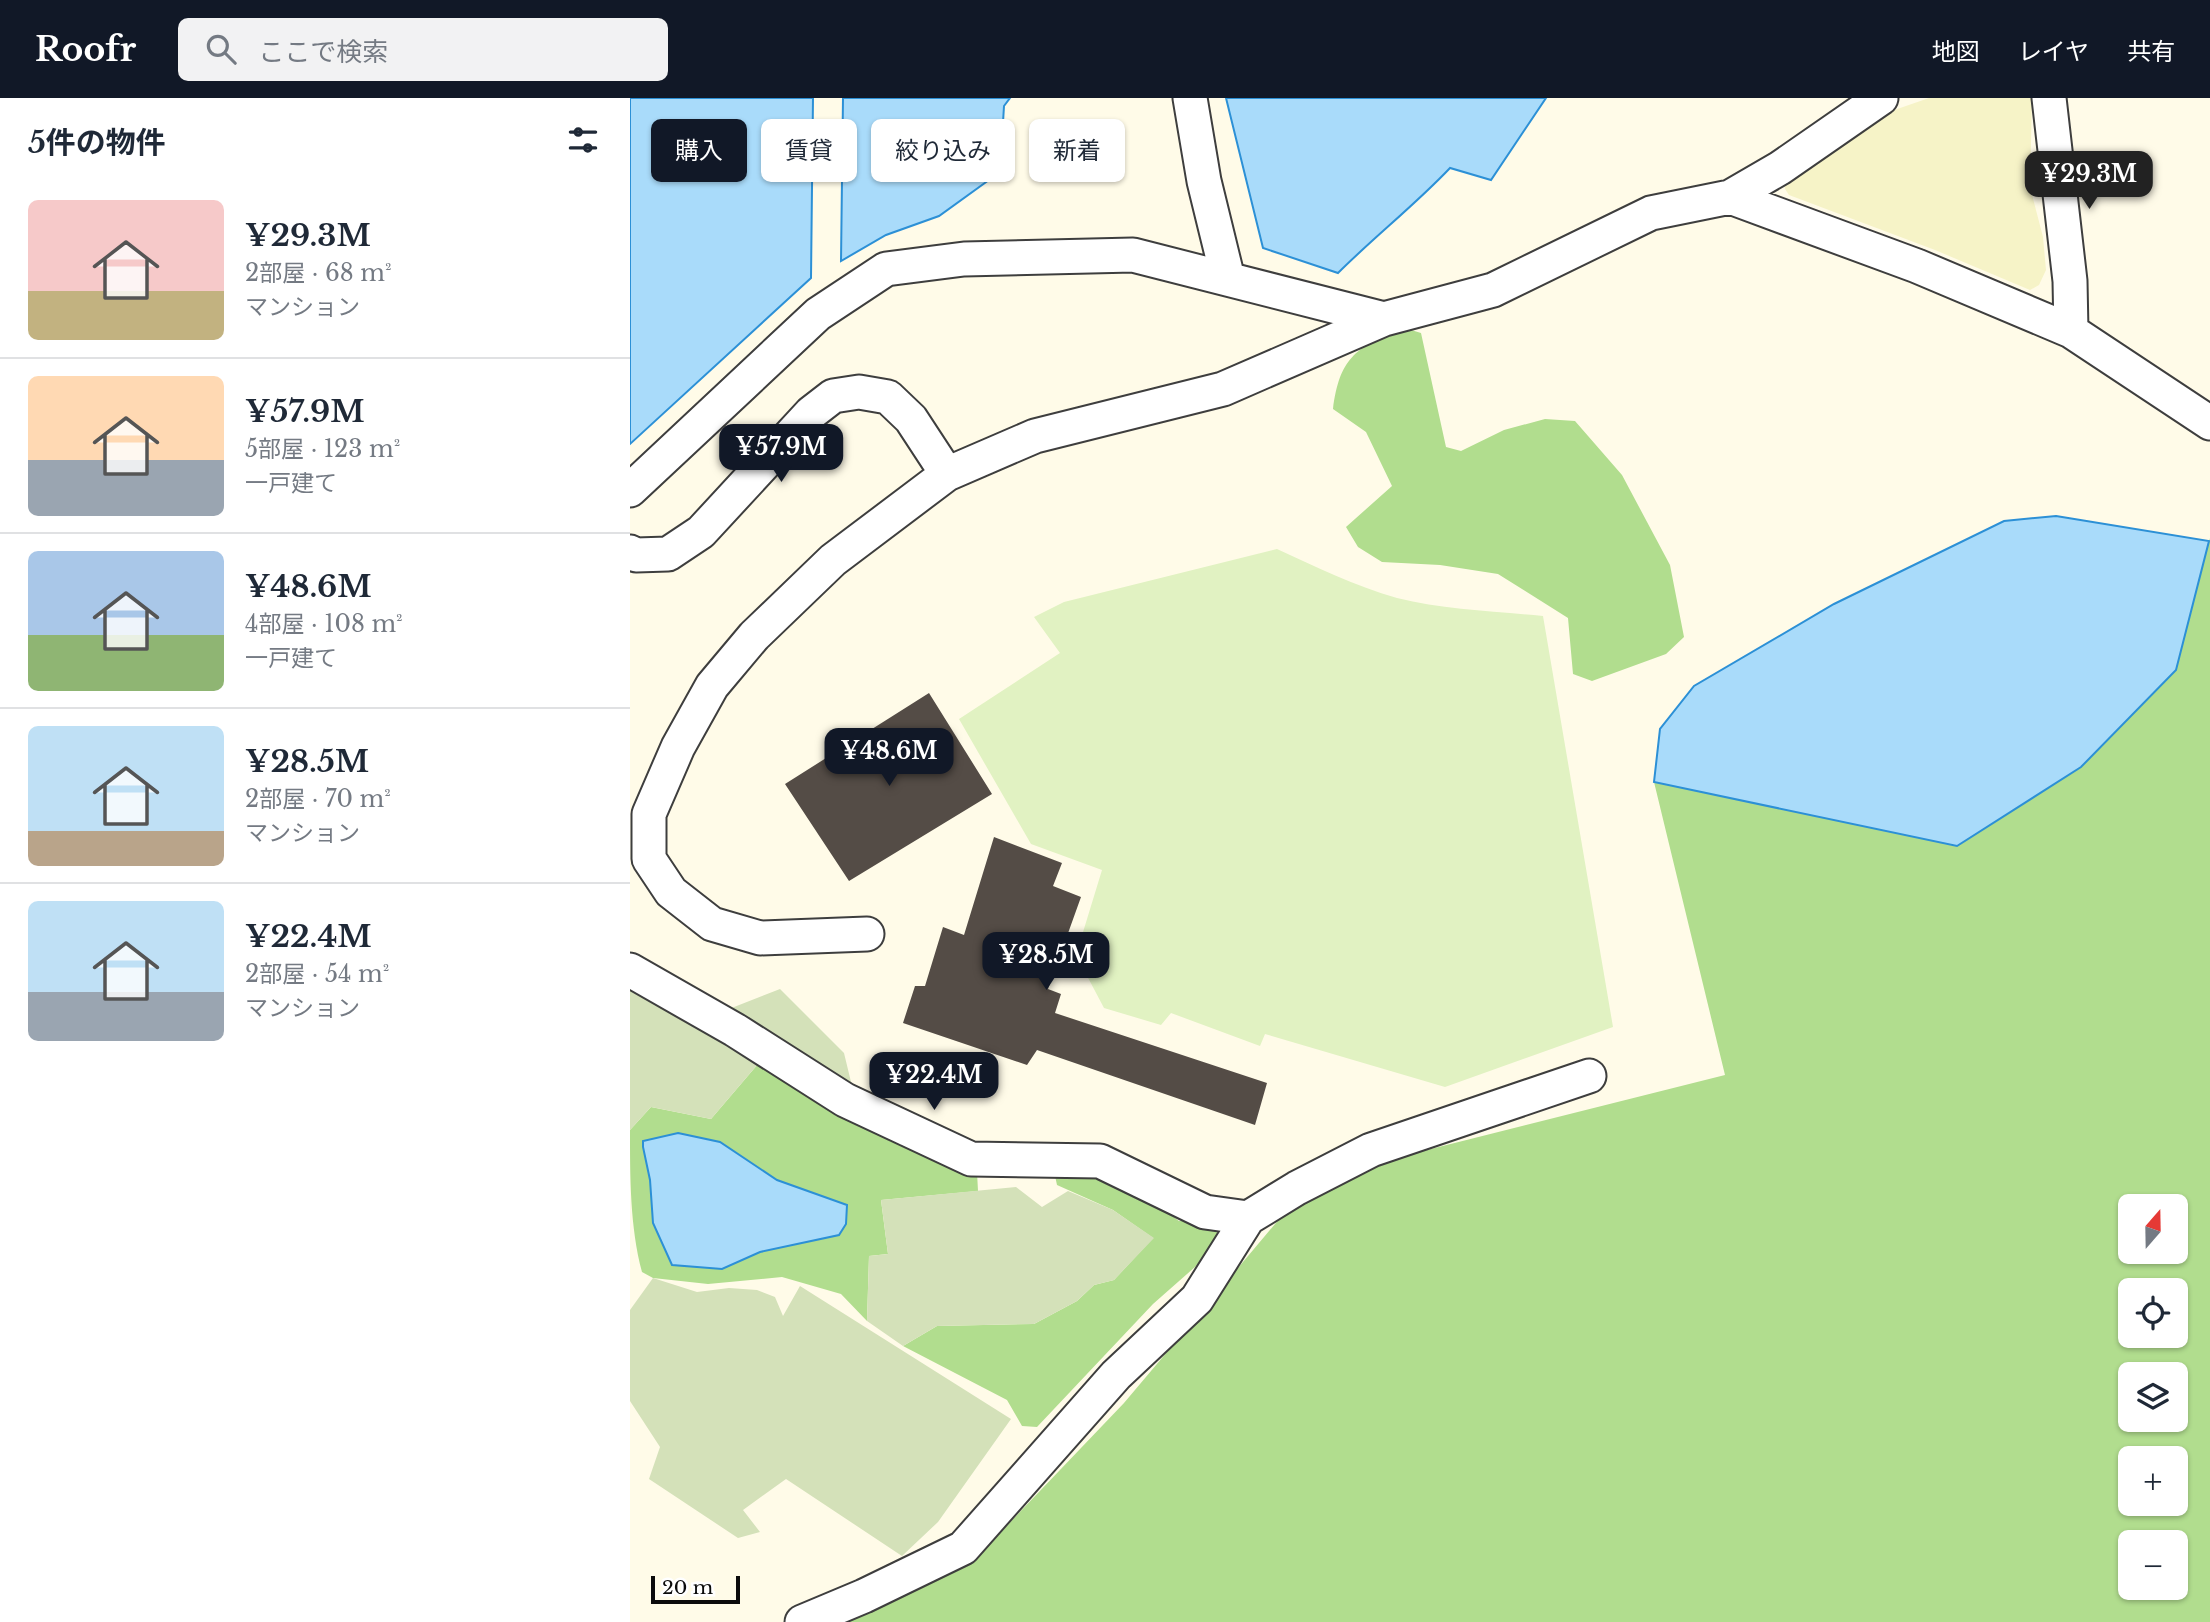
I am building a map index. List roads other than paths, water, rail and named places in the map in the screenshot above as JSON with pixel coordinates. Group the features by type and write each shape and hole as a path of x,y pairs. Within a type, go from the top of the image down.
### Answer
{"street":[{"path":"1190,98 1205,181 1228,279"},
{"path":"867,934 760,938 712,925 671,892 649,859 649,814 678,747 712,686 754,636 833,560 947,474 1035,436 1223,389 1384,319 1493,290 1651,213 1730,197 1780,168 1881,98"},
{"path":"2049,98 2070,281 2071,331"},
{"path":"1730,197 1917,266 2071,331 2210,422"},
{"path":"630,490 818,314 886,269 964,259 1133,255 1384,319"},
{"path":"630,552 636,555 668,554 701,532 811,413 833,396 859,391 888,397 911,419 947,474"},
{"path":"630,970 735,1030 845,1100 971,1159 1100,1160 1205,1212 1248,1218"},
{"path":"802,1622 864,1596 963,1548 1116,1375 1197,1299 1248,1218 1297,1188 1371,1150 1589,1076"}],"water":[{"path":"630,98 813,98 813,119 761,119 761,182 812,182 811,278 630,444"},
{"path":"843,98 1010,98 1004,106 1003,119 871,119 871,182 986,182 939,216 886,235 841,261 842,182 857,182 857,119 843,119"},
{"path":"1226,98 1546,98 1491,180 1450,168 1338,273 1263,248"},
{"path":"2056,516 2209,541 2176,670 2081,767 1957,846 1654,782 1660,729 1694,686 1834,604 2004,521"},
{"path":"678,1133 720,1142 777,1180 847,1205 846,1224 839,1235 760,1252 722,1269 672,1265 653,1223 650,1180 643,1141"}]}
